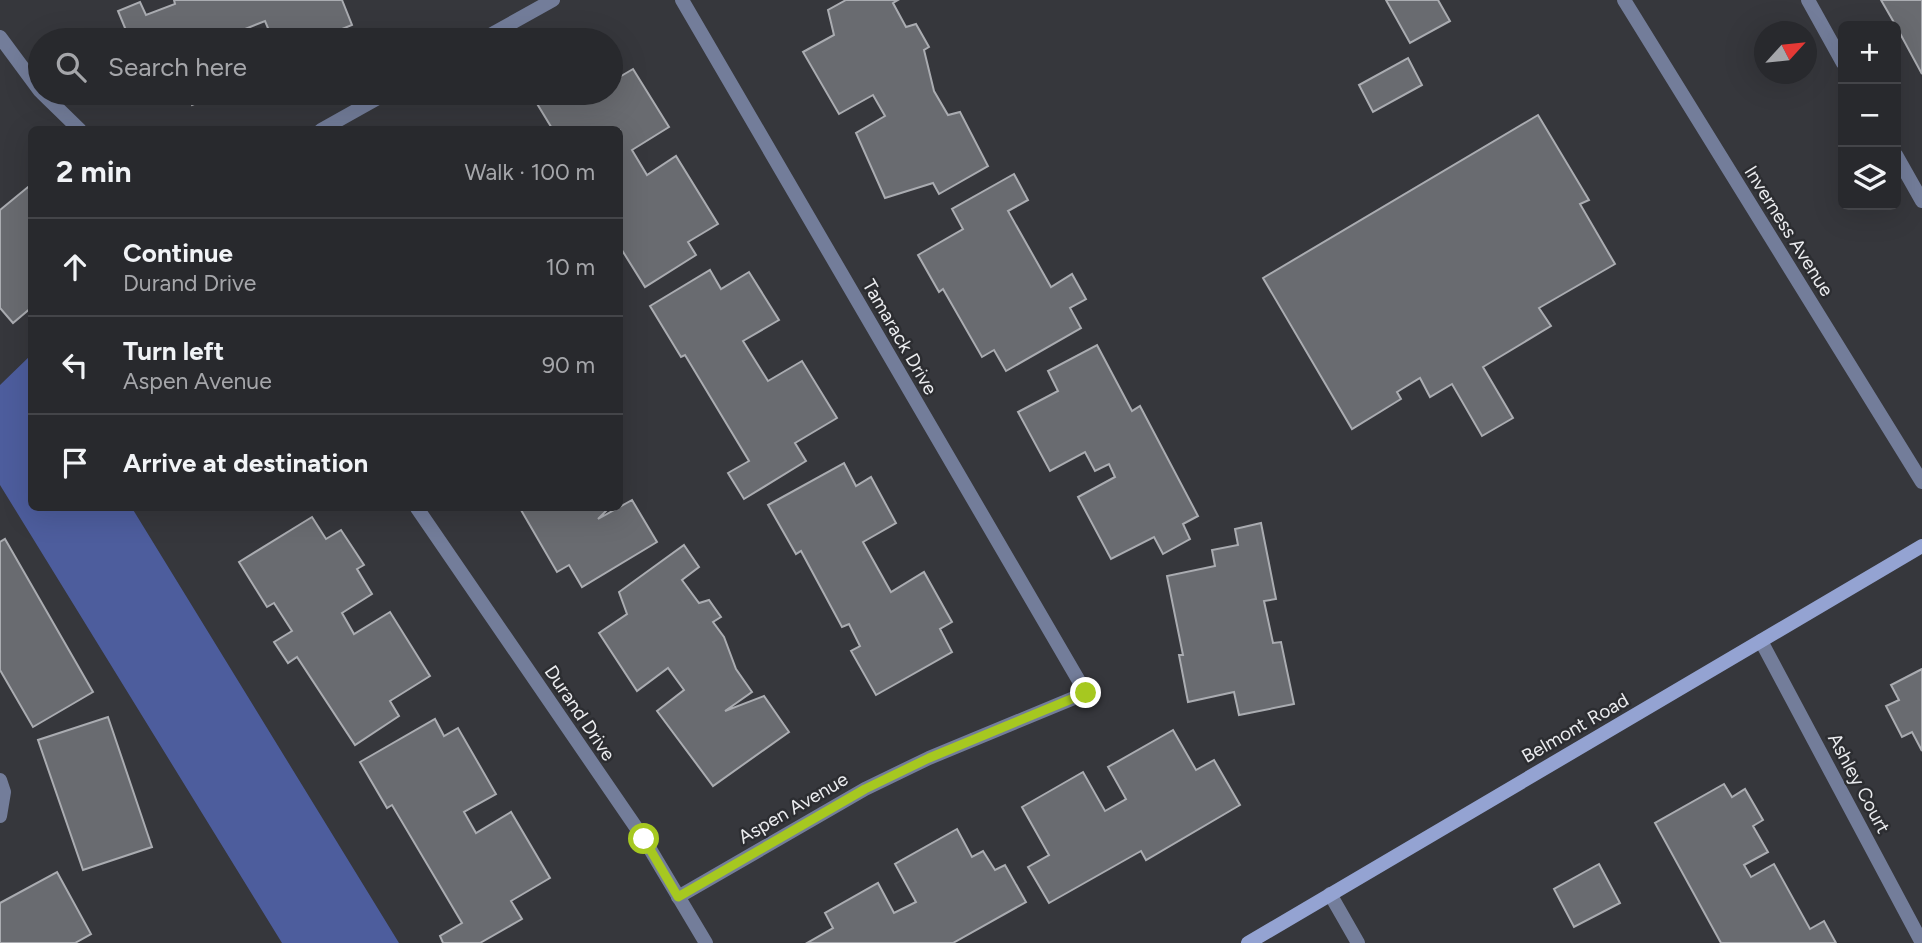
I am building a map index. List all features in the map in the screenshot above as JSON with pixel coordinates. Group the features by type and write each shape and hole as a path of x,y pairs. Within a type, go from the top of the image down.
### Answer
{"main road":[{"name":"Belmont Road","path":"1248,943 1922,546"}],"street":[{"path":"503,28 553,0"},
{"name":"Tamarack Drive","path":"682,0 1086,693"},
{"name":"Inverness Avenue","path":"1624,0 1922,482"},
{"path":"1808,0 1838,54"},
{"path":"0,37 28,75"},
{"path":"54,105 76,126"},
{"path":"328,126 366,105"},
{"path":"1901,164 1922,201"},
{"name":"Durand Drive","path":"419,511 644,839 706,943"},
{"name":"Ashley Court","path":"1761,641 1922,943"},
{"name":"Aspen Avenue","path":"678,897 865,789 929,758 1086,693"},
{"path":"0,779 4,792 0,816"},
{"path":"1330,894 1358,943"}],"shaded area":[{"path":"28,358 28,511 134,511 399,943 282,943 0,485 0,385"}],"building":[{"path":"174,0 342,0 352,25 345,28 268,28 265,21 248,28 125,28 118,11 140,2 146,15 175,4"},
{"path":"846,0 898,0 893,3 906,27 916,24 929,47 924,50 934,91 948,115 960,112 988,166 939,194 933,183 885,198 856,133 885,116 873,95 839,114 803,52 834,35 828,10"},
{"path":"1386,0 1438,0 1450,21 1410,43"},
{"path":"1881,0 1922,0 1922,74 1901,35 1901,21 1893,21"},
{"path":"1408,58 1422,85 1373,112 1359,85"},
{"path":"633,69 669,127 632,150 647,175 676,156 718,224 688,242 696,255 645,287 623,252 623,126 551,126 538,105 623,105 623,75"},
{"path":"1538,115 1589,200 1580,204 1615,264 1539,308 1551,326 1483,367 1513,418 1482,436 1452,384 1430,397 1420,378 1397,392 1401,399 1352,429 1263,278"},
{"path":"1014,174 1028,200 1008,211 1051,287 1072,274 1086,299 1070,308 1081,328 1006,371 994,350 982,357 943,289 939,292 918,255 963,229 952,209"},
{"path":"28,187 28,310 13,323 0,308 0,210"},
{"path":"710,270 721,289 749,272 779,320 743,341 768,381 802,361 837,418 795,443 806,461 744,499 728,473 749,461 685,355 681,357 650,306"},
{"path":"1097,345 1132,411 1140,406 1198,516 1183,524 1190,539 1163,554 1154,537 1111,559 1078,497 1115,477 1109,464 1095,471 1085,452 1050,471 1018,412 1058,391 1048,371"},
{"path":"844,463 856,486 871,477 896,523 863,542 891,592 924,572 952,622 940,629 952,652 876,695 851,651 860,646 849,624 842,627 801,551 796,554 768,505"},
{"path":"632,500 657,542 582,587 569,565 557,572 522,511 606,511 598,519 612,511 623,511 623,505"},
{"path":"312,517 326,539 341,530 364,565 357,569 372,594 342,613 354,634 390,612 430,676 390,701 399,716 355,745 297,657 288,663 274,642 292,631 274,603 267,607 239,562"},
{"path":"1261,523 1276,599 1264,601 1273,643 1281,642 1294,704 1239,715 1234,692 1188,702 1179,655 1183,655 1167,576 1215,566 1212,550 1238,545 1235,529"},
{"path":"5,539 93,692 33,727 0,670 0,542"},
{"path":"684,545 699,567 682,580 699,603 709,600 721,617 713,622 724,637 736,669 752,692 725,711 764,696 789,732 713,786 657,711 684,690 668,668 637,691 599,633 627,614 619,592"},
{"path":"1922,669 1922,751 1912,732 1902,737 1886,706 1899,700 1891,685"},
{"path":"108,717 152,847 83,870 38,740"},
{"path":"435,719 444,736 458,728 496,794 464,812 476,833 511,812 550,878 511,901 522,919 480,943 443,943 440,936 462,923 392,805 387,808 360,762"},
{"path":"1173,730 1196,770 1214,760 1240,805 1146,860 1141,851 1049,903 1028,867 1049,855 1022,807 1083,772 1105,811 1126,799 1108,767"},
{"path":"1724,784 1732,797 1745,789 1763,820 1753,826 1768,852 1744,865 1751,877 1774,864 1810,929 1824,921 1836,943 1721,943 1655,823"},
{"path":"957,829 972,857 983,851 995,870 1005,865 1026,902 953,943 807,943 833,928 825,913 878,883 894,913 916,902 895,864"},
{"path":"1599,864 1620,903 1574,927 1554,889"},
{"path":"57,872 91,934 75,943 0,943 0,903"}],"route":[{"path":"644,839 678,897 865,789 929,758 1086,693"}]}
